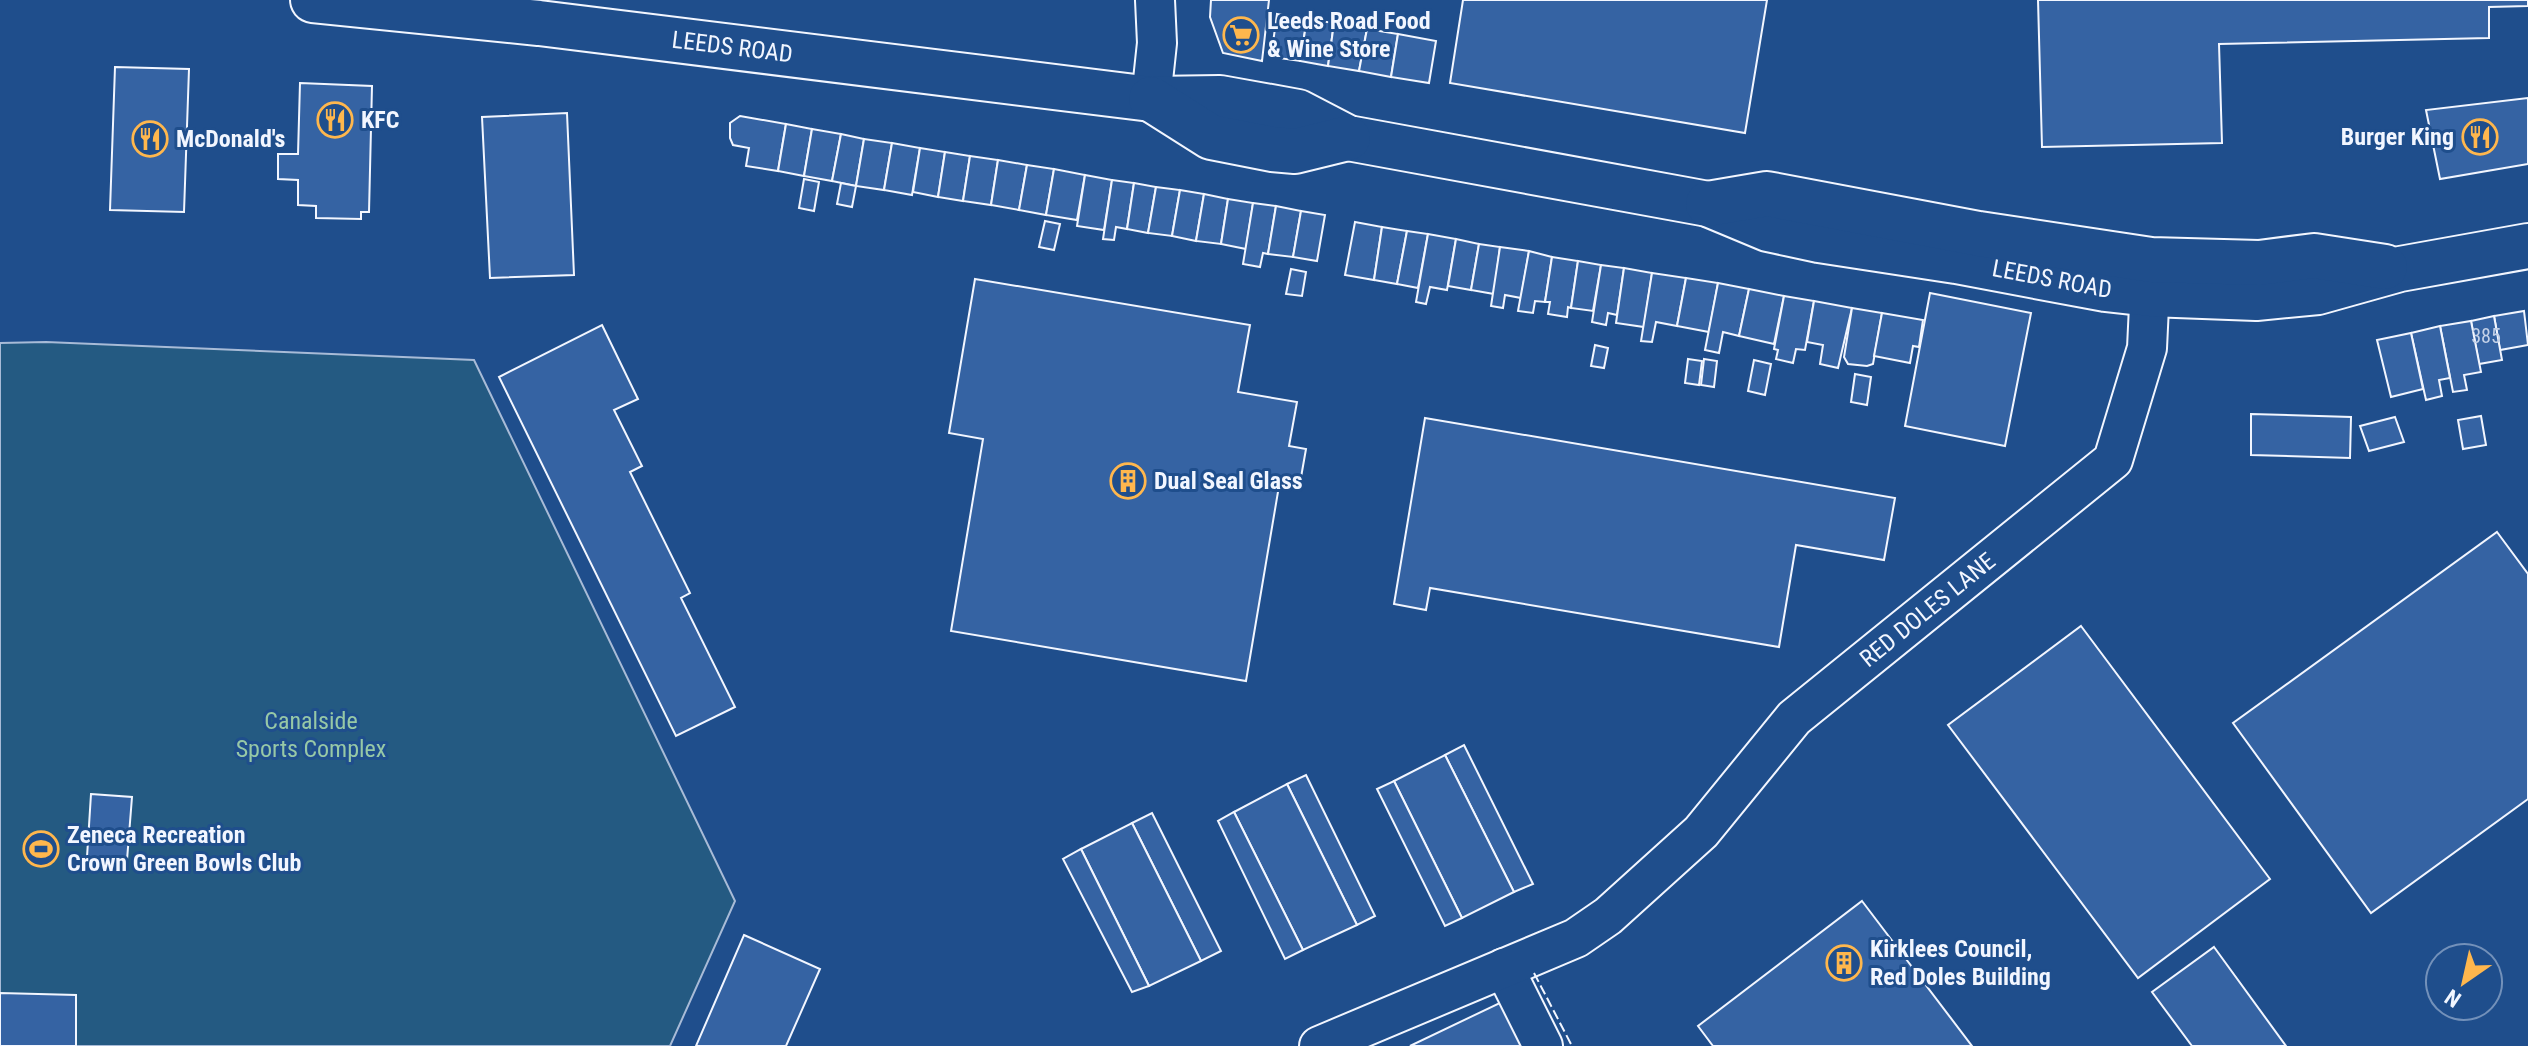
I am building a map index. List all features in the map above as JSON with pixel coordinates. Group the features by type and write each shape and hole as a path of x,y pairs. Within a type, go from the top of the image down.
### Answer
{"main road":[{"name":"LEEDS ROAD","path":"313,0 371,3 1151,99 1211,137 1295,151 1348,138 1708,204 1768,229 1819,240 1956,261 2105,289 2150,277 2256,298 2285,296 2318,292 2400,269 2528,246"}],"street":[{"path":"1151,99 1157,43 1155,0"},
{"name":"RED DOLES LANE","path":"1319,1046 1576,938 1608,916 1701,832 1794,718 2113,460 2147,348 2150,277"},
{"path":"1504,968 1543,1046"}],"green space":[{"name":"Canalside Sports Complex","path":"46,342 474,360 735,901 670,1046 0,1046 0,343"}],"building":[{"name":"Leeds Road Food & Wine Store","path":"1211,0 1269,0 1262,61 1223,53 1210,17"},
{"path":"1463,0 1767,0 1745,133 1450,83"},
{"path":"2038,0 2528,0 2528,6 2489,7 2489,38 2219,44 2222,143 2042,147"},
{"path":"1277,14 1307,19 1300,61 1271,57"},
{"path":"1307,19 1334,23 1328,66 1300,61"},
{"path":"1334,23 1367,29 1359,71 1328,66"},
{"path":"1367,29 1398,34 1391,77 1359,71"},
{"path":"1398,34 1436,41 1429,83 1391,77"},
{"name":"McDonald's","path":"115,67 189,69 184,212 110,210"},
{"name":"KFC","path":"300,83 372,86 369,212 361,212 361,219 316,218 316,206 298,205 298,180 278,179 278,154 298,154"},
{"name":"Burger King","path":"2528,98 2528,164 2440,179 2426,110"},
{"path":"567,113 574,275 490,278 482,117"},
{"path":"740,116 786,124 778,171 746,166 749,148 733,145 730,138 730,123"},
{"path":"786,124 812,129 804,176 778,171"},
{"path":"812,129 841,134 832,181 804,176"},
{"path":"841,134 864,139 856,186 832,181"},
{"path":"864,139 892,143 884,190 856,186"},
{"path":"892,143 920,148 912,195 884,190"},
{"path":"920,148 945,152 938,197 913,192"},
{"path":"945,152 970,156 963,201 938,197"},
{"path":"970,156 998,160 991,205 963,201"},
{"path":"998,160 1027,165 1019,210 991,205"},
{"path":"1027,165 1054,169 1046,215 1019,210"},
{"path":"1054,169 1085,175 1077,220 1046,215"},
{"path":"1085,175 1112,180 1104,230 1077,226"},
{"path":"804,179 819,182 814,211 799,208"},
{"path":"1112,180 1134,183 1127,229 1116,227 1114,240 1103,239"},
{"path":"841,183 856,186 852,207 837,204"},
{"path":"1134,183 1156,187 1148,233 1127,229"},
{"path":"1156,187 1180,190 1172,236 1148,233"},
{"path":"1180,190 1204,194 1196,241 1172,236"},
{"path":"1204,194 1228,199 1221,244 1196,241"},
{"path":"1228,199 1253,203 1246,249 1221,244"},
{"path":"1253,203 1276,206 1268,254 1263,253 1260,267 1243,264"},
{"path":"1276,206 1301,211 1293,257 1268,254"},
{"path":"1301,211 1325,215 1317,261 1293,257"},
{"path":"1045,221 1060,224 1054,250 1039,247"},
{"path":"1355,222 1382,227 1374,280 1345,275"},
{"path":"1382,227 1407,231 1397,284 1374,280"},
{"path":"1407,231 1428,234 1418,288 1397,284"},
{"path":"1428,234 1456,239 1447,290 1430,287 1426,304 1416,302"},
{"path":"1456,239 1479,244 1471,290 1448,286"},
{"path":"1479,244 1500,247 1494,294 1471,290"},
{"path":"1500,247 1529,251 1521,298 1505,295 1503,308 1491,306"},
{"path":"1529,251 1552,257 1545,302 1535,301 1533,313 1518,311"},
{"path":"1552,257 1578,261 1567,317 1548,314 1550,302 1545,302"},
{"path":"1578,261 1601,265 1593,311 1571,308"},
{"path":"1601,265 1624,268 1617,315 1608,313 1606,325 1592,322"},
{"path":"1624,268 1652,273 1644,327 1616,323"},
{"path":"1291,269 1306,272 1302,296 1286,294"},
{"path":"1652,273 1686,278 1677,326 1656,322 1652,342 1641,341"},
{"path":"1686,278 1718,283 1709,332 1677,326"},
{"name":"Dual Seal Glass","path":"975,279 1250,325 1238,392 1297,402 1289,446 1306,449 1300,483 1280,480 1246,681 951,631 983,439 949,433"},
{"path":"1718,283 1749,289 1739,336 1723,332 1719,353 1705,350"},
{"path":"1749,289 1784,296 1774,344 1739,336"},
{"path":"1930,293 2031,313 2005,446 1905,426"},
{"path":"1784,296 1814,301 1805,350 1796,349 1793,363 1776,359 1778,350 1774,349"},
{"path":"1814,301 1852,308 1838,368 1820,364 1823,345 1807,342"},
{"path":"1852,308 1882,313 1873,364 1867,366 1848,364 1844,357"},
{"path":"2524,311 2528,345 2500,350 2494,316"},
{"path":"1882,313 1923,320 1919,347 1913,346 1910,363 1874,356"},
{"path":"2494,316 2502,360 2479,364 2471,321"},
{"path":"2471,321 2481,372 2464,375 2467,390 2453,392 2440,326"},
{"path":"602,325 638,399 614,410 642,466 630,472 690,593 681,598 735,707 676,736 499,377"},
{"path":"2440,326 2450,378 2439,380 2442,396 2426,400 2411,333"},
{"path":"2411,333 2423,389 2391,397 2377,340"},
{"path":"1595,345 1608,348 1604,368 1591,366"},
{"path":"1688,359 1702,361 1699,385 1685,383"},
{"path":"1704,359 1717,361 1714,387 1701,385"},
{"path":"1754,360 1771,364 1765,395 1748,391"},
{"path":"1855,374 1871,377 1867,405 1851,402"},
{"path":"2251,414 2351,417 2350,458 2251,455"},
{"path":"2481,416 2486,445 2463,449 2458,420"},
{"path":"2395,417 2404,442 2369,451 2360,426"},
{"path":"1425,418 1895,498 1884,560 1796,545 1779,647 1430,588 1426,610 1394,604"},
{"path":"2497,532 2528,574 2528,799 2371,913 2233,723"},
{"path":"2081,626 2270,879 2138,978 1948,725"},
{"path":"1464,745 1533,884 1514,892 1445,755"},
{"path":"1445,755 1514,892 1462,918 1394,781"},
{"path":"1306,775 1375,916 1357,925 1287,784"},
{"path":"1394,781 1462,918 1445,926 1377,789"},
{"path":"1287,784 1357,925 1303,950 1234,812"},
{"path":"91,794 132,797 127,860 87,857"},
{"path":"1234,812 1303,950 1285,959 1218,821"},
{"path":"1152,813 1221,951 1201,961 1132,823"},
{"path":"1132,823 1201,961 1149,986 1081,849"},
{"path":"1081,849 1149,986 1132,992 1063,859"},
{"name":"Kirklees Council, Red Doles Building","path":"1862,901 1972,1046 1713,1046 1698,1026"},
{"path":"744,935 820,969 786,1046 696,1046"},
{"path":"2214,947 2286,1046 2192,1046 2152,992"},
{"path":"0,993 76,995 76,1046 0,1046"},
{"path":"1506,1000 1529,1046 1410,1046"}],"fence":[{"path":"1534,973 1572,1046"}],"place":[{"name":"Leeds Road Food & Wine Store","path":"1241,35"},
{"name":"KFC","path":"335,120"},
{"name":"Burger King","path":"2480,137"},
{"name":"McDonald's","path":"150,139"},
{"name":"Dual Seal Glass","path":"1128,481"},
{"name":"Zeneca Recreation Crown Green Bowls Club","path":"41,849"},
{"name":"Kirklees Council, Red Doles Building","path":"1844,963"}]}
